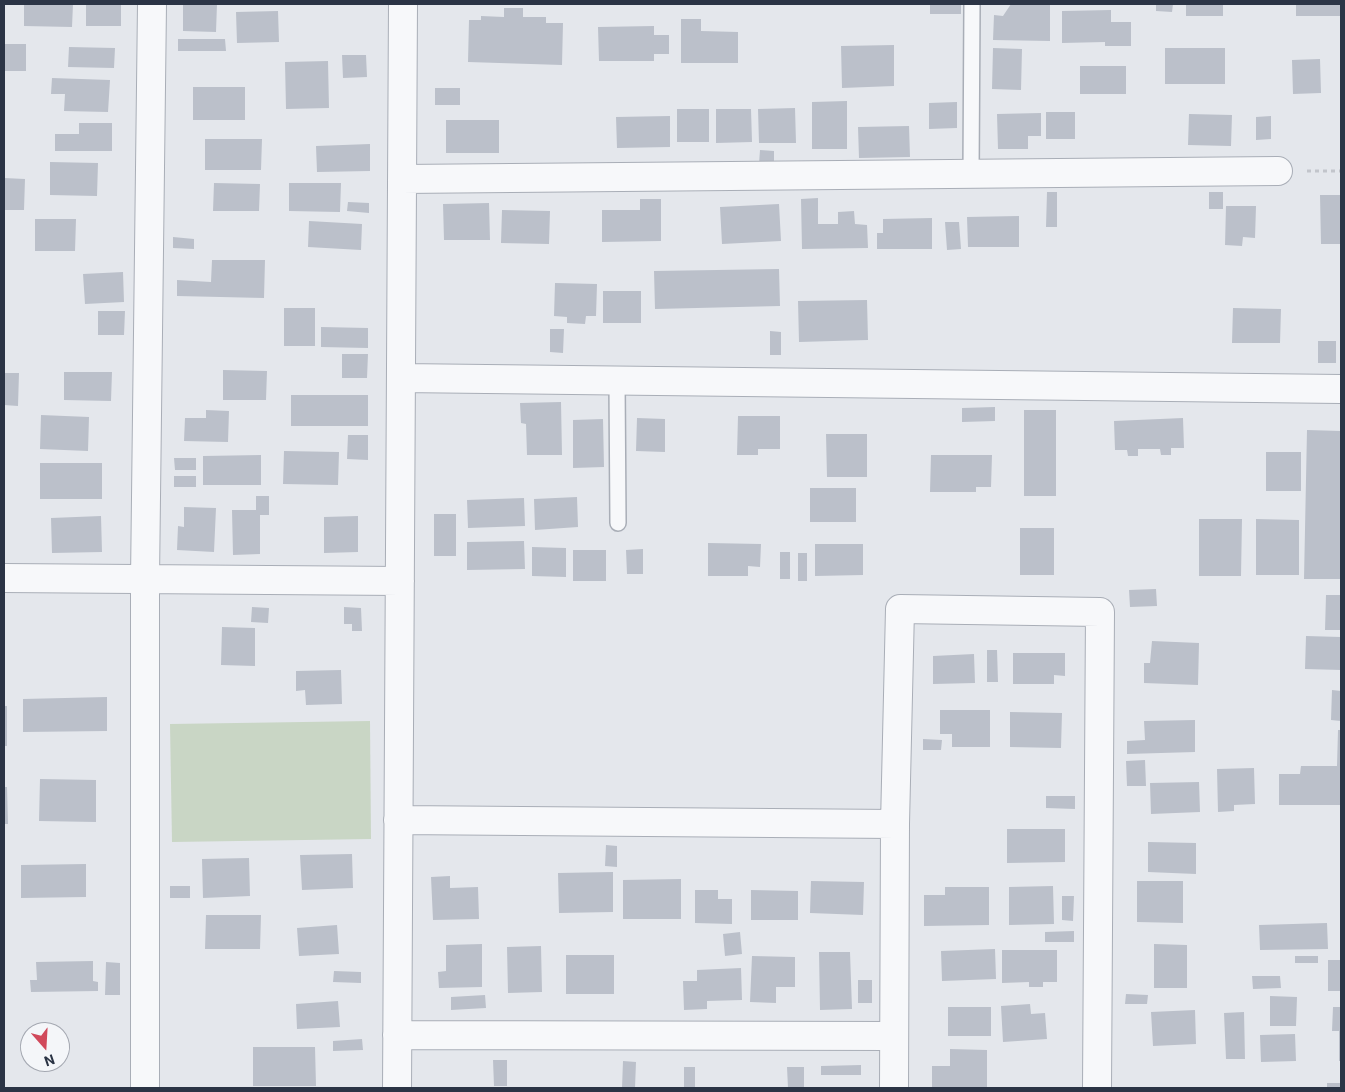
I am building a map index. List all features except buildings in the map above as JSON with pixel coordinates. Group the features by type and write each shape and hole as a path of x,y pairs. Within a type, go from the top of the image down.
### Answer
{"street":[{"path":"145,1088 145,579 152,4"},
{"path":"397,1088 403,4"},
{"path":"402,179 1278,171"},
{"path":"401,378 1341,389"},
{"path":"4,578 400,580"},
{"path":"894,1088 895,824 900,608 1100,612 1098,1088"},
{"path":"398,820 895,824"},
{"path":"397,1035 894,1036"}],"lane":[{"path":"971,174 972,4"},
{"path":"617,381 618,523"}],"path":[{"path":"1278,171 1341,170"}],"green space":[{"path":"370,721 371,839 172,842 170,724"}]}
